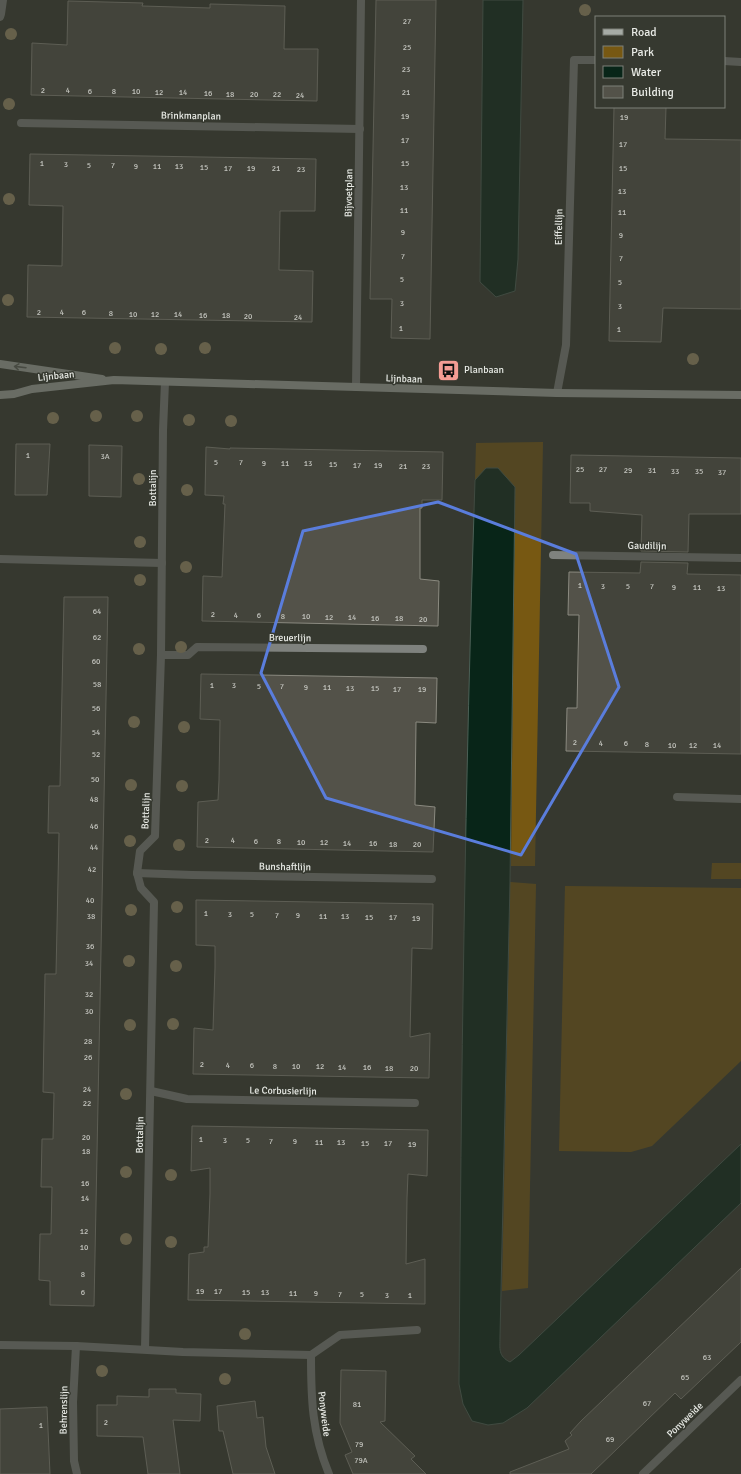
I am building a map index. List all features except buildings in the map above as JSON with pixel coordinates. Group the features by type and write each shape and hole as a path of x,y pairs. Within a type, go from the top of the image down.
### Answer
{"street":[{"path":"0,17 2,14 2,0"},
{"name":"Bijvoetplan","path":"356,387 361,0"},
{"name":"Eiffellijn","path":"557,393 566,345 574,60 595,60"},
{"path":"725,61 741,62"},
{"name":"Brinkmanplan","path":"21,124 360,129"},
{"name":"Lijnbaan","path":"0,364 114,380 557,393 741,395"},
{"name":"Lijnbaan","path":"0,395 14,394 32,389 114,380"},
{"name":"Bottalijn","path":"145,1349 154,902 141,888 137,873 140,851 155,836 165,382"},
{"name":"Gaudilijn","path":"553,555 741,558"},
{"path":"0,559 162,563"},
{"name":"Breuerlijn","path":"160,655 188,655 197,647 423,649"},
{"path":"677,797 741,799"},
{"name":"Bunshaftlijn","path":"137,873 432,879"},
{"name":"Le Corbusierlijn","path":"151,1091 187,1099 415,1103"},
{"path":"0,1345 76,1346 183,1352 311,1355 340,1335 417,1330"},
{"name":"Behrenslijn","path":"76,1346 73,1402 74,1461 77,1474"},
{"name":"Ponyweide","path":"311,1355 311,1399 314,1429 321,1455 329,1474"},
{"name":"Ponyweide","path":"643,1474 741,1380"}],"highlighted area":[{"path":"438,502 576,554 619,687 521,855 326,798 261,673 303,531"}],"green space":[{"path":"543,442 535,866 511,866 515,487 475,480 476,443"},
{"path":"712,863 741,863 741,879 711,879"},
{"path":"510,882 536,884 528,1288 502,1291"},
{"path":"565,886 741,888 741,1061 652,1146 631,1152 559,1151"}],"water":[{"path":"483,0 523,0 518,259 515,291 496,297 480,282"},
{"path":"486,468 498,468 515,487 510,882 500,1345 500,1352 503,1357 510,1362 519,1355 741,1144 741,1203 527,1408 503,1423 488,1425 472,1421 463,1404 459,1384 464,932 475,480"}],"place":[{"name":"Planbaan","path":"449,370"}]}
